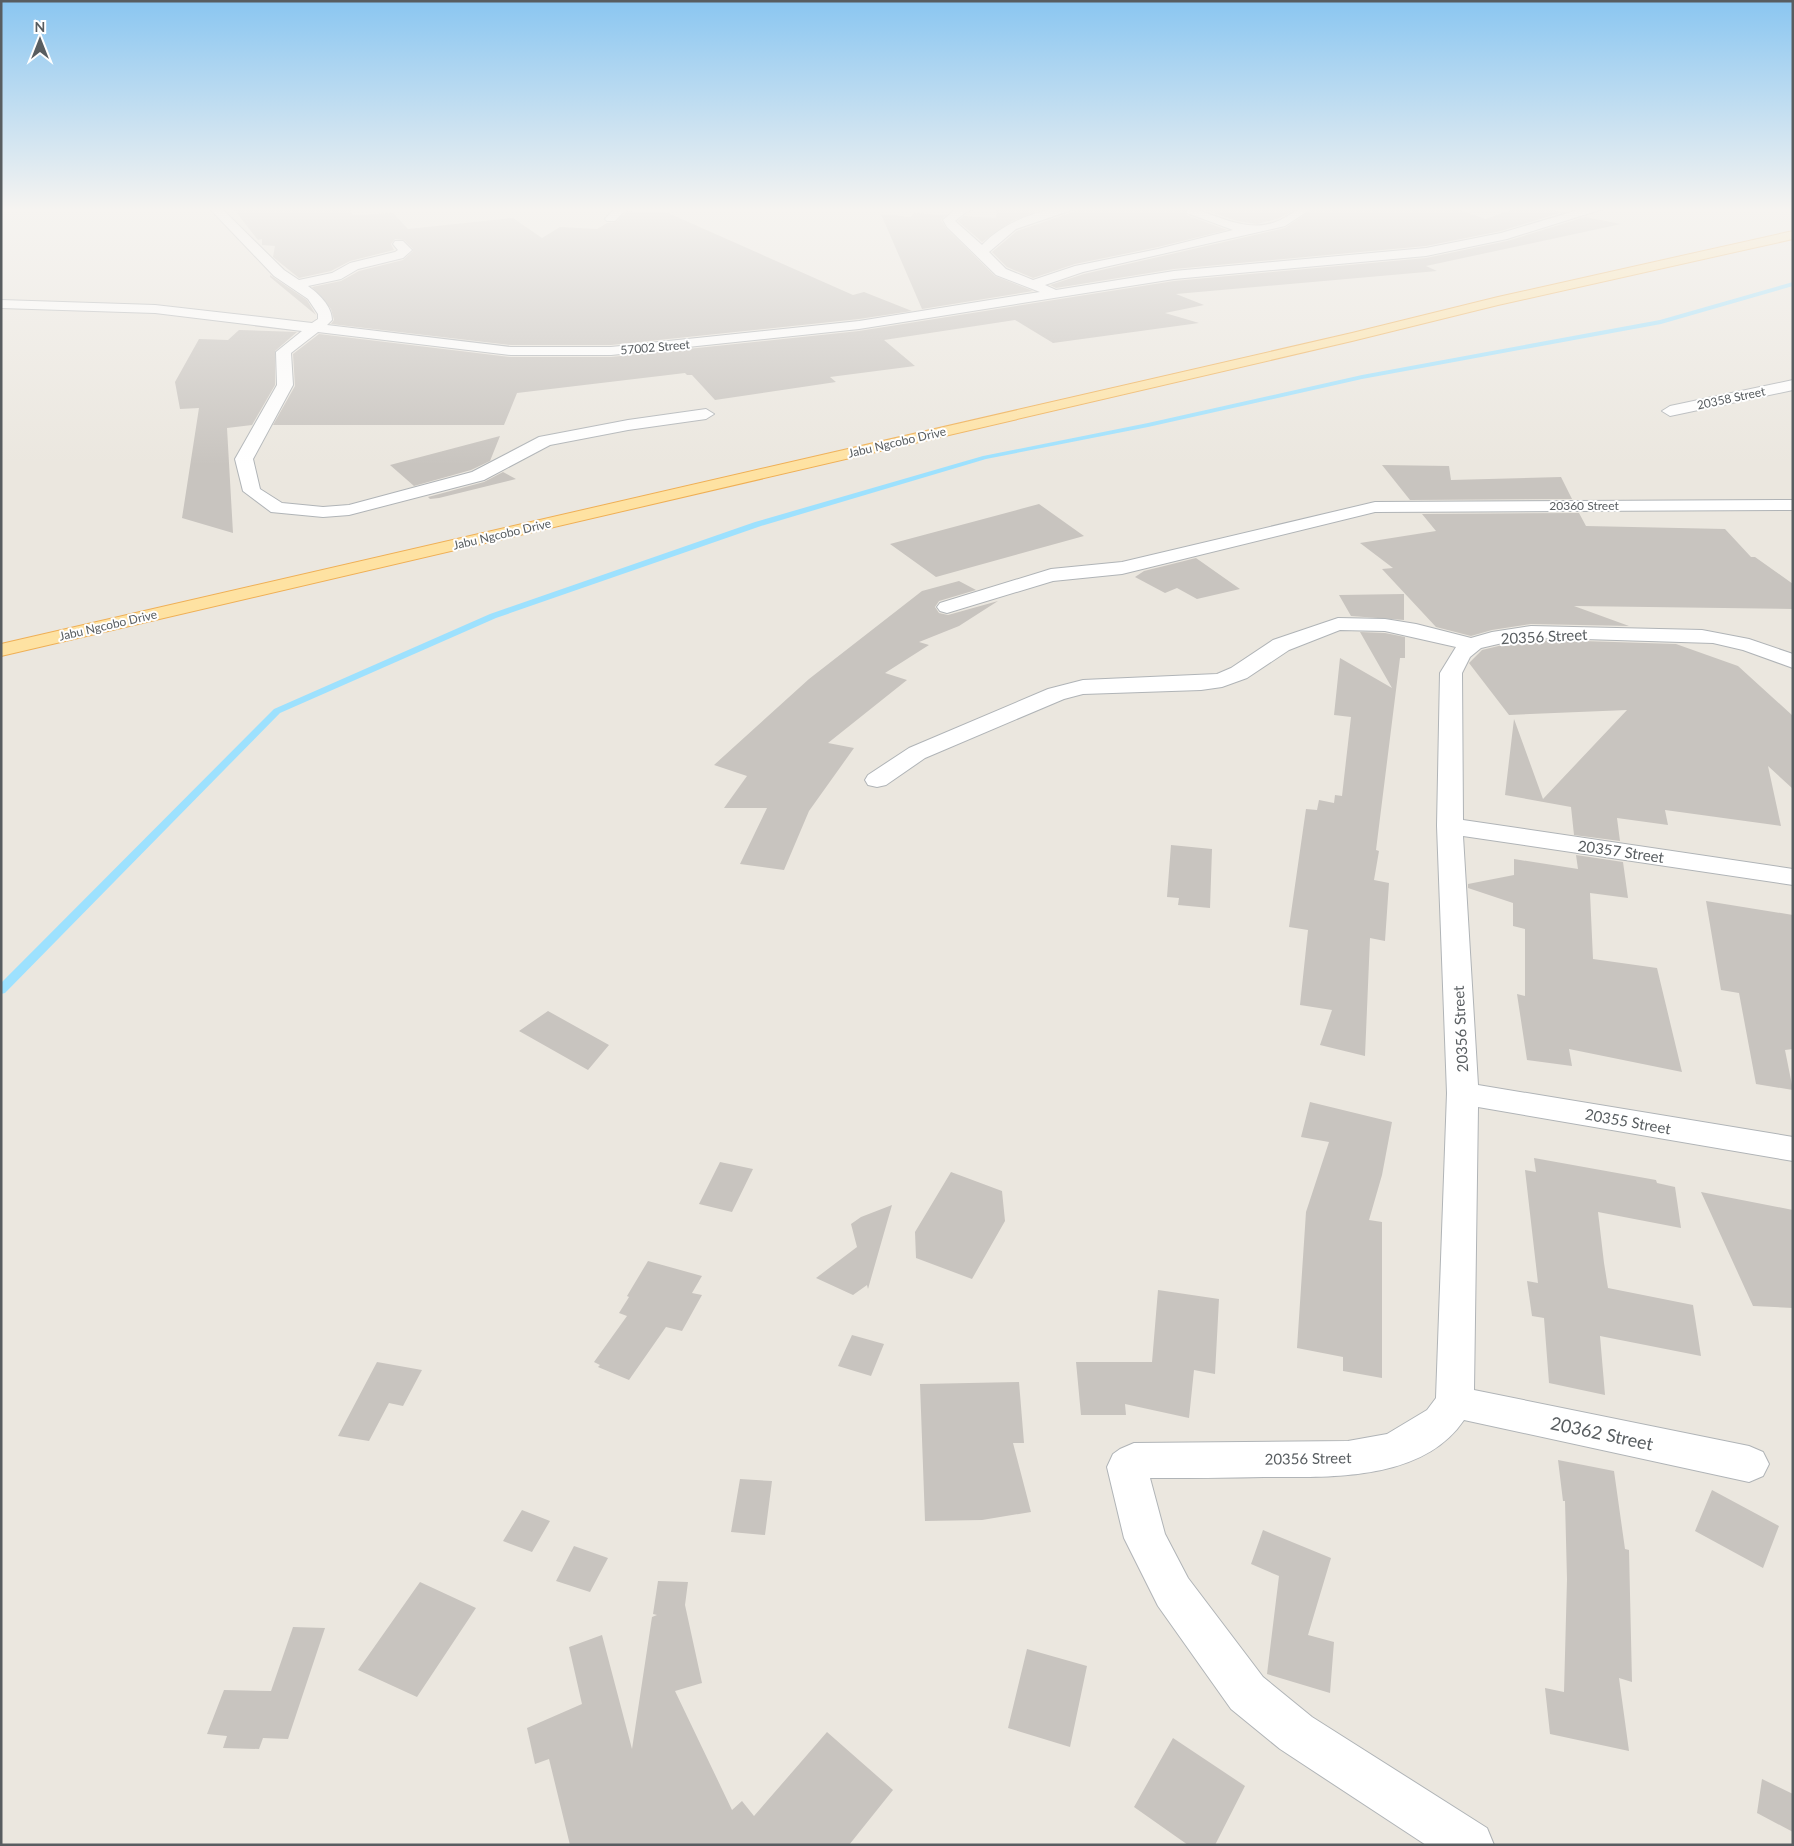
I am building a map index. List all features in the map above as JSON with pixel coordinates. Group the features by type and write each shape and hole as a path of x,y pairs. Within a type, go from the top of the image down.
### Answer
{"main road":[{"name":"Jabu Ngcobo Drive","path":"1,650 1333,342 1533,293"}],"street":[{"path":"309,293 313,296 325,314 325,320 283,352 286,375 285,385 244,458 252,491 276,508 323,512 349,510 478,476 545,441 628,425 706,414"},
{"path":"1052,293 1056,295"},
{"name":"57002 Street","path":"1,304 155,309 502,350 590,352 676,346 859,325 1068,293"},
{"name":"20358 Street","path":"1670,411 1793,385"},
{"name":"20360 Street","path":"947,607 1051,575 1122,568 1376,506 1793,505"},
{"path":"877,780 917,753 1056,694 1084,687 1201,684 1222,680 1238,673 1281,645 1338,624 1385,625 1416,630 1473,645"},
{"name":"20356 Street","path":"1470,1845 1296,1733 1247,1693 1173,1592 1145,1538 1127,1467 1130,1462 1348,1459 1393,1450 1424,1434 1441,1422 1455,1402 1463,1093 1450,826 1451,673 1459,655 1473,645 1499,637 1529,634 1694,636 1722,639 1747,645 1773,652 1793,662"},
{"name":"20357 Street","path":"1450,826 1793,877"},
{"name":"20355 Street","path":"1463,1093 1793,1149"},
{"name":"20362 Street","path":"1455,1402 1749,1464"}],"building":[{"path":"290,293 297,293 307,300 316,315"},
{"path":"317,293 849,293 853,295 867,293 912,311 859,319 611,345 511,345 331,324 334,320 331,309"},
{"path":"915,293 1020,293 922,309"},
{"path":"1097,293 1186,293 1176,294 1204,305 1165,313 1199,323 1053,343 1015,320 884,340 915,366 830,377 836,382 715,400 692,375 685,373 517,393 504,425 273,425 295,386 293,354 319,334 511,357 611,357 859,331"},
{"path":"239,330 297,332 275,351 275,385 252,425 227,428 233,533 182,518 199,408 180,409 175,382 199,339 228,340"},
{"path":"500,436 490,461 471,470 414,486 390,465"},
{"path":"1382,465 1449,466 1451,480 1561,477 1572,499 1410,500"},
{"path":"503,472 516,479 439,498 430,499 428,497 484,482"},
{"path":"1039,504 1084,536 936,577 890,544"},
{"path":"1579,513 1586,526 1725,529 1751,557 1755,557 1793,584 1793,609 1574,606 1629,626 1531,624 1492,630 1471,636 1436,627 1382,569 1393,568 1360,543 1436,531 1422,514"},
{"path":"1196,558 1240,589 1197,599 1177,588 1165,593 1135,577 1144,571"},
{"path":"959,581 976,590 939,601 935,607 939,613 948,615 998,601 959,626 919,642 929,645 885,673 907,680 828,743 854,748 809,811 784,870 740,864 767,808 724,808 747,776 714,765 809,679 922,591"},
{"path":"1404,594 1404,620 1351,616 1339,595"},
{"path":"1360,632 1385,633 1405,637 1405,658 1400,658 1376,850 1379,851 1374,880 1389,883 1385,941 1370,938 1365,1056 1320,1045 1332,1010 1300,1005 1308,930 1289,927 1306,809 1317,810 1319,800 1334,803 1335,795 1342,796 1351,717 1334,715 1340,658 1392,688"},
{"path":"1552,640 1676,644 1738,666 1793,716 1793,789 1768,766 1781,826 1665,810 1668,825 1617,818 1620,841 1574,835 1571,807 1505,795 1514,719 1543,799 1627,710 1509,715 1469,663 1482,650 1511,643"},
{"path":"1171,845 1212,849 1210,908 1178,905 1179,898 1167,897"},
{"path":"1576,855 1623,862 1628,898 1590,893 1593,959 1657,968 1682,1072 1569,1049 1572,1066 1527,1060 1517,994 1525,996 1525,929 1513,926 1513,903 1468,888 1468,884 1514,875 1514,859 1578,869"},
{"path":"1706,901 1793,915 1793,1049 1785,1050 1793,1090 1756,1084 1739,993 1721,990"},
{"path":"548,1011 609,1045 588,1070 519,1031"},
{"path":"1310,1102 1392,1122 1382,1175 1369,1220 1382,1222 1382,1378 1343,1371 1343,1357 1297,1348 1306,1212 1329,1142 1301,1137"},
{"path":"1534,1158 1656,1180 1657,1183 1675,1187 1681,1228 1598,1212 1604,1263 1608,1288 1693,1305 1701,1356 1600,1336 1605,1395 1549,1383 1544,1318 1532,1316 1527,1281 1538,1283 1525,1170 1536,1172"},
{"path":"720,1162 753,1169 732,1212 699,1204"},
{"path":"951,1172 1002,1191 1005,1221 972,1279 916,1258 915,1232"},
{"path":"1701,1192 1793,1210 1793,1308 1753,1306"},
{"path":"892,1205 868,1289 867,1285 853,1295 816,1278 857,1247 851,1224 861,1217"},
{"path":"648,1261 702,1276 692,1293 702,1295 682,1331 666,1327 629,1380 598,1367 600,1365 594,1362 627,1316 619,1313"},
{"path":"1158,1290 1219,1299 1215,1374 1194,1370 1189,1418 1125,1404 1126,1415 1081,1415 1076,1362 1152,1362"},
{"path":"852,1335 884,1344 871,1376 838,1366"},
{"path":"377,1362 422,1370 403,1406 389,1403 369,1441 338,1436"},
{"path":"1019,1382 1024,1443 1013,1443 1031,1512 982,1520 925,1521 920,1384"},
{"path":"1558,1460 1614,1471 1625,1549 1629,1550 1632,1682 1619,1678 1629,1751 1550,1734 1545,1688 1564,1692 1567,1579 1565,1501 1563,1501"},
{"path":"740,1479 772,1481 765,1535 731,1532"},
{"path":"1712,1490 1779,1526 1763,1568 1695,1531"},
{"path":"522,1510 550,1521 532,1552 503,1541"},
{"path":"1263,1530 1331,1558 1308,1635 1334,1642 1330,1693 1267,1674 1279,1576 1251,1564"},
{"path":"574,1546 608,1558 590,1592 556,1581"},
{"path":"658,1581 688,1582 685,1605 702,1683 675,1691 732,1810 742,1801 754,1816 827,1732 893,1790 849,1845 570,1845 549,1759 535,1764 527,1728 582,1704 569,1647 602,1635 632,1749 652,1617 657,1615 653,1614"},
{"path":"420,1582 476,1608 417,1697 358,1670"},
{"path":"293,1627 325,1628 288,1739 263,1738 259,1749 223,1748 227,1736 207,1734 224,1690 271,1691"},
{"path":"1027,1649 1087,1666 1070,1747 1008,1728"},
{"path":"1173,1738 1245,1786 1215,1845 1188,1845 1134,1807"},
{"path":"1762,1779 1793,1794 1793,1832 1757,1813"}],"waterway":[{"path":"1,990 277,711 493,616 758,524 985,457 1148,425 1362,377 1661,322 1761,293"}]}
